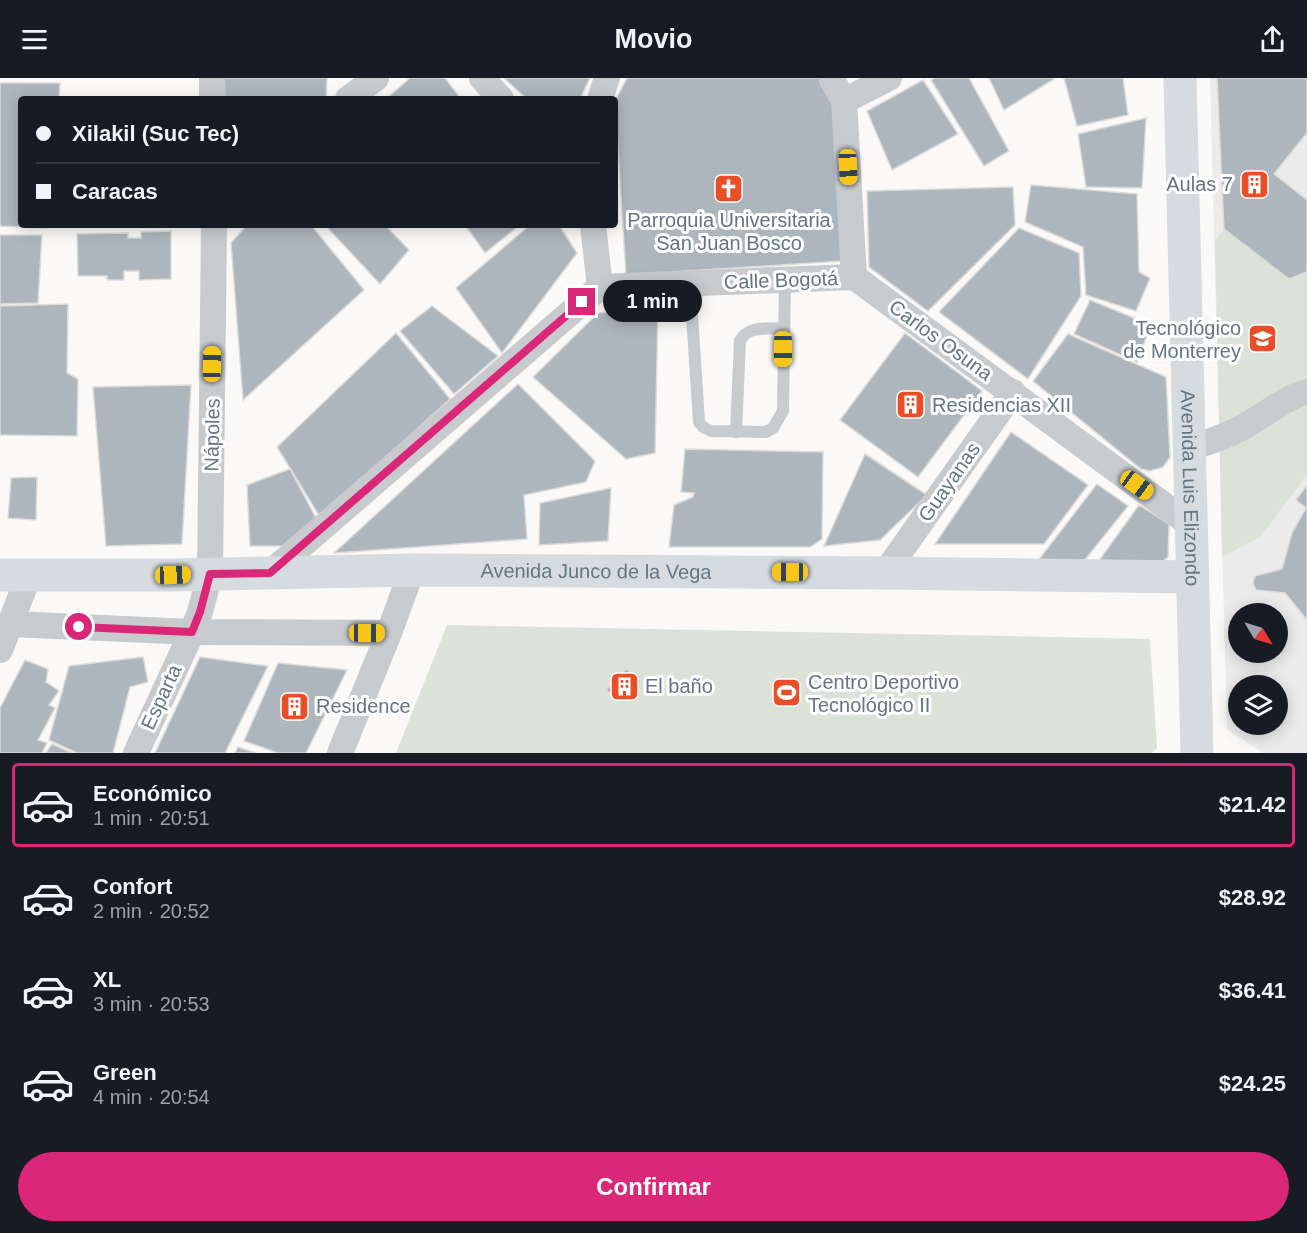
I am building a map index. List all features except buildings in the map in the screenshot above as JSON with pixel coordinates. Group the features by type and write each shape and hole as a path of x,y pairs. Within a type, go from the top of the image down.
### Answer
{"street":[{"path":"212,78 212,96"},
{"path":"352,96 376,78"},
{"path":"482,78 498,96"},
{"path":"601,96 607,78"},
{"path":"831,78 844,101 854,277"},
{"path":"844,101 889,78"},
{"name":"Avenida Luis Elizondo","path":"1180,78 1197,753"},
{"name":"Nápoles","path":"210,574 214,228"},
{"path":"270,573 600,287 593,228"},
{"name":"Calle Bogotá","path":"600,287 854,277"},
{"name":"Carlos Osuna","path":"854,277 1191,525"},
{"name":"Guayanas","path":"885,573 1013,392"},
{"path":"1189,448 1215,440 1248,424 1290,397 1307,392"},
{"path":"340,753 389,633 411,570"},
{"name":"Avenida Junco de la Vega","path":"14,575 411,570 1192,577"},
{"name":"Esparta","path":"136,753 192,632 210,574"},
{"path":"0,650 11,624 14,575"},
{"path":"11,624 192,632 389,633"}],"lane":[{"path":"690,284 699,422 711,431 766,432 773,428 783,411 784,279"},
{"path":"736,432 740,341 743,334 749,330 784,328"}],"shaded area":[{"name":"Tecnológico de Monterrey","path":"1210,78 1307,78 1307,753 1263,753 1236,735 1288,735 1288,675 1228,675 1228,730"},
{"path":"1224,229 1288,279 1307,272 1307,475 1260,537 1222,557 1215,241"},
{"name":"Centro Deportivo Tecnológico II","path":"447,625 1150,639 1157,748 1152,753 396,753"}],"place":[{"name":"Aulas 7","path":"1254,184"},
{"name":"Parroquia Universitaria San Juan Bosco","path":"729,189"},
{"name":"Tecnológico de Monterrey","path":"1262,339"},
{"name":"Residencias XII","path":"911,405"},
{"name":"El baño","path":"624,686"},
{"name":"Centro Deportivo Tecnológico II","path":"787,693"},
{"name":"Residence","path":"295,706"}],"route":[{"path":"79,627 192,632 210,574 270,573 582,302"}]}
